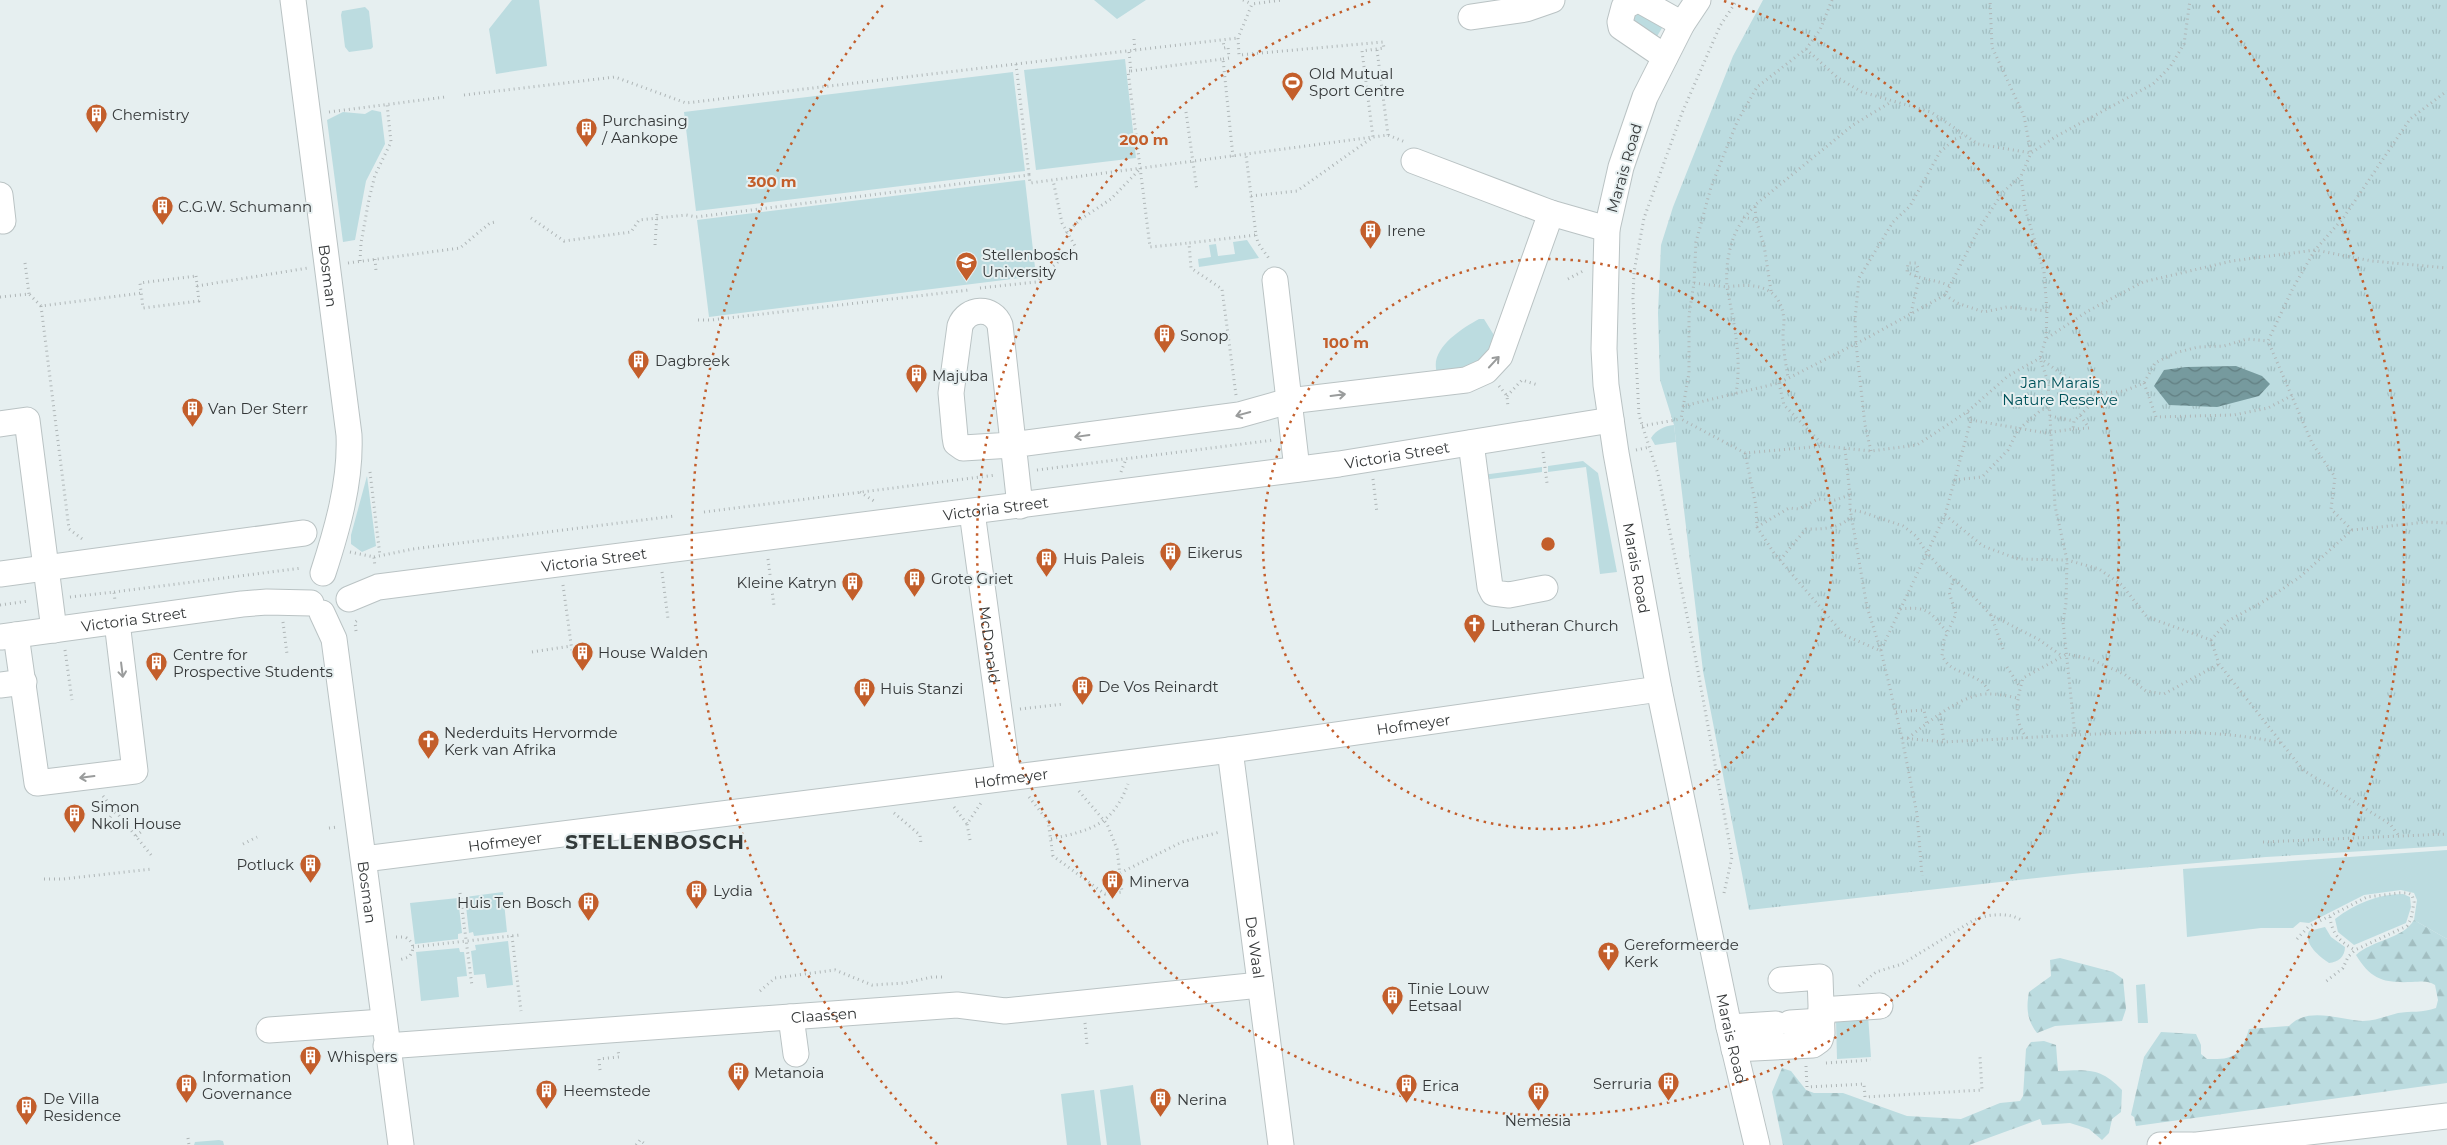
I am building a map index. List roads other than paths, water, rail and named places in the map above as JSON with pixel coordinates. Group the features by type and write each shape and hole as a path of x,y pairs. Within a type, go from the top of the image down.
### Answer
{"street":[{"name":"Bosman","path":"292,0 349,435 349,467 340,551 330,592 346,637 364,859 386,1046 401,1145"},
{"path":"1470,17 1526,10 1552,0"},
{"name":"Marais Road","path":"1698,0 1682,24 1646,96 1621,167 1607,229 1604,330 1606,385 1659,689 1732,1038 1757,1145"},
{"path":"1665,57 1621,27 1621,3 1641,1 1682,24"},
{"path":"1413,153 1551,213 1607,229"},
{"path":"0,195 3,221"},
{"path":"1020,506 1012,446 1000,325 997,317 992,313 973,312 963,318 955,355 951,393 956,443 964,448 1012,446 1238,415 1290,401 1466,380 1486,371 1500,356 1551,213"},
{"path":"1275,280 1297,469"},
{"path":"0,424 27,420 46,567 59,637"},
{"name":"Victoria Street","path":"8,636 59,637 116,612 275,610 330,592 377,580 1020,506 1297,469 1611,420"},
{"path":"1470,443 1490,587 1494,593 1508,595 1546,588"},
{"name":"McDonald","path":"972,512 999,712 1017,783"},
{"path":"0,574 304,532"},
{"path":"8,636 12,683 36,783 135,771 116,612"},
{"name":"Hofmeyer","path":"364,859 1017,783 1230,750 1659,689"},
{"name":"De Waal","path":"1230,750 1281,1145"},
{"path":"1732,1038 1813,1045 1822,1036 1820,978 1781,980"},
{"name":"Claassen","path":"386,1046 957,1005 1005,1011 1260,985"},
{"path":"1732,1038 1783,1023 1821,1009 1871,997"},
{"path":"796,1017 801,1054"},
{"path":"269,1030 383,1022"},
{"path":"2197,1145 2447,1116"},
{"path":"2160,1145 2192,1145"}],"water":[{"path":"2236,366 2262,376 2270,384 2259,396 2217,407 2169,405 2154,386 2164,370 2186,367"}],"place":[{"name":"Old Mutual Sport Centre","path":"1293,101"},
{"name":"Chemistry","path":"96,133"},
{"name":"Purchasing / Aankope","path":"586,148"},
{"name":"C.G.W. Schumann","path":"162,225"},
{"name":"Irene","path":"1371,249"},
{"name":"Stellenbosch University","path":"966,282"},
{"name":"Sonop","path":"1164,354"},
{"name":"Dagbreek","path":"639,379"},
{"name":"Majuba","path":"916,394"},
{"name":"Van Der Sterr","path":"192,427"},
{"name":"Eikerus","path":"1171,571"},
{"name":"Huis Paleis","path":"1047,577"},
{"name":"Grote Griet","path":"915,597"},
{"name":"Kleine Katryn","path":"853,601"},
{"name":"Lutheran Church","path":"1475,644"},
{"name":"House Walden","path":"582,671"},
{"name":"Centre for Prospective Students","path":"157,682"},
{"name":"De Vos Reinardt","path":"1082,705"},
{"name":"Huis Stanzi","path":"864,707"},
{"name":"Nederduits Hervormde Kerk van Afrika","path":"428,760"},
{"name":"Simon Nkoli House","path":"75,834"},
{"name":"Potluck","path":"310,883"},
{"name":"Minerva","path":"1113,900"},
{"name":"Lydia","path":"697,909"},
{"name":"Huis Ten Bosch","path":"588,921"},
{"name":"Gereformeerde Kerk","path":"1608,972"},
{"name":"Tinie Louw Eetsaal","path":"1392,1016"},
{"name":"Whispers","path":"311,1075"},
{"name":"Metanoia","path":"738,1091"},
{"name":"Serruria","path":"1668,1102"},
{"name":"Information Governance","path":"186,1104"},
{"name":"Erica","path":"1406,1104"},
{"name":"Heemstede","path":"547,1109"},
{"name":"Nemesia","path":"1538,1111"},
{"name":"Nerina","path":"1161,1118"},
{"name":"De Villa Residence","path":"27,1126"}],"district":[{"name":"STELLENBOSCH","path":"655,842"}],"park label":[{"name":"Jan Marais Nature Reserve","path":"2060,390"}]}
